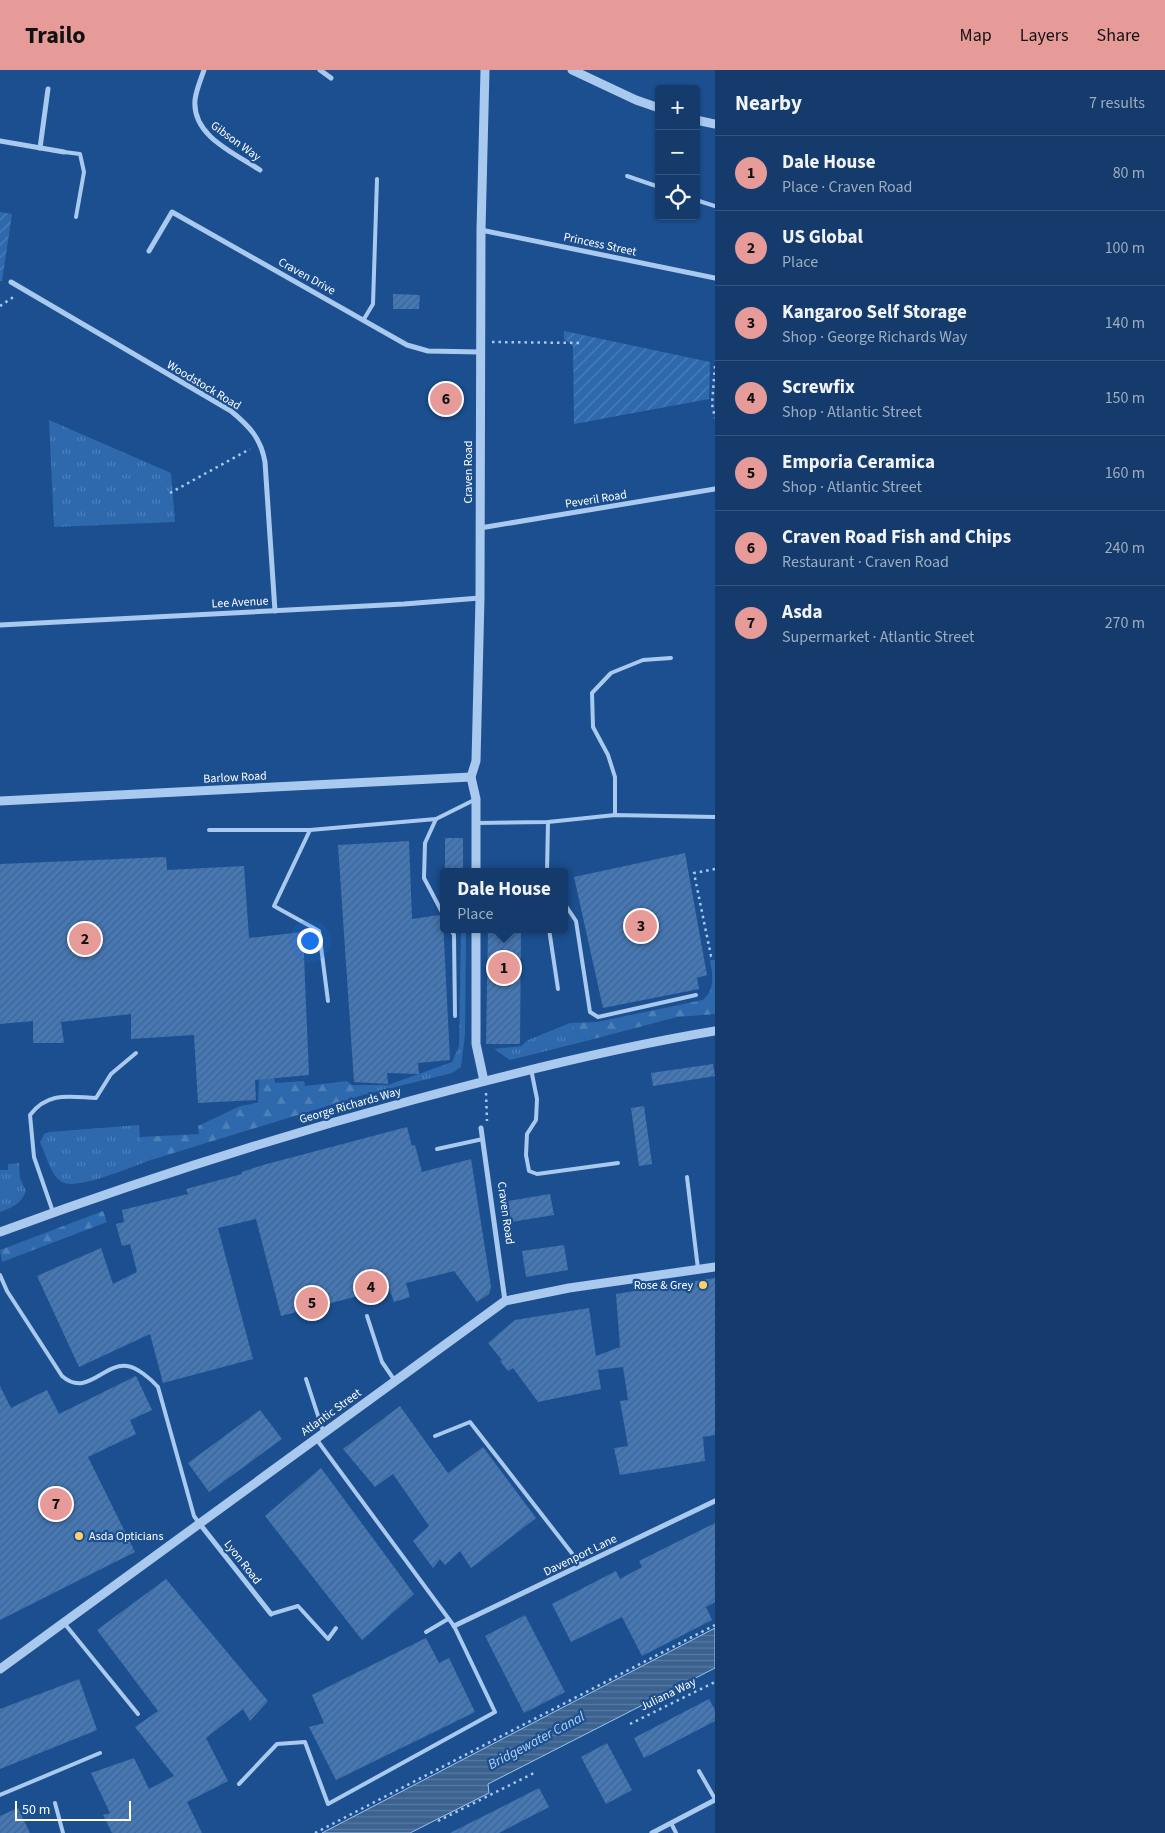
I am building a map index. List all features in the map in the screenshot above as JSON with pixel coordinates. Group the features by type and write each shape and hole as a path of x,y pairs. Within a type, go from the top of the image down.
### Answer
{"street":[{"name":"Gibson Way","path":"204,70 195,100 198,123 206,134 260,170"},
{"path":"320,70 331,78"},
{"name":"Craven Road","path":"476,868 476,799 471,777 476,761 480,598 481,230 485,70"},
{"path":"572,70 636,100 655,107"},
{"path":"40,148 48,89"},
{"path":"700,121 715,124"},
{"path":"0,142 64,152"},
{"name":"Craven Drive","path":"149,251 172,212 407,345 428,351 480,352"},
{"name":"Princess Street","path":"481,230 715,278"},
{"name":"Woodstock Road","path":"11,282 230,411 252,430 260,443 265,462 274,611"},
{"name":"Peveril Road","path":"480,528 715,489"},
{"name":"Lee Avenue","path":"0,625 480,598"},
{"name":"Barlow Road","path":"0,801 471,777"},
{"path":"476,933 476,1044 484,1081"},
{"name":"George Richards Way","path":"0,1232 152,1177 321,1125 531,1069 652,1042 715,1031"},
{"name":"Craven Road","path":"481,1128 505,1301"},
{"name":"Atlantic Street","path":"1,1667 505,1301 569,1288 715,1267"},
{"name":"Davenport Lane","path":"454,1626 715,1500"},
{"name":"Lyon Road","path":"199,1523 271,1614"},
{"path":"652,1833 715,1800"}],"lane":[{"path":"64,152 80,154 84,172 76,217"},
{"path":"628,176 655,186"},
{"path":"364,319 373,304 376,179"},
{"path":"700,201 715,206"},
{"path":"616,815 615,777 608,755 593,727 592,693 611,673 643,660 670,658"},
{"path":"209,830 310,830 436,819 476,799"},
{"path":"477,823 548,822 616,815 715,817"},
{"path":"436,819 425,843 424,878 440,908"},
{"path":"547,868 548,822"},
{"path":"310,830 274,906 319,931 328,1001"},
{"path":"568,909 576,921 590,1012 598,1016 696,996"},
{"path":"453,933 455,1016"},
{"path":"550,933 558,989"},
{"path":"53,1212 34,1157 30,1115 34,1109 54,1096 96,1098 112,1074 136,1053"},
{"path":"531,1069 537,1098 536,1120 527,1134 526,1155 529,1171 537,1174 618,1163"},
{"path":"437,1149 483,1139"},
{"path":"687,1177 698,1269"},
{"path":"0,1275 7,1291 62,1376 69,1382 77,1384 86,1382 121,1366 128,1365 152,1381 158,1388 194,1516 199,1523"},
{"path":"367,1316 382,1362 395,1381"},
{"path":"306,1379 324,1432"},
{"path":"435,1436 470,1422 581,1565"},
{"path":"239,1784 277,1744 305,1742 328,1804 495,1712 454,1626 316,1438"},
{"path":"271,1614 298,1606 328,1639 336,1628"},
{"path":"426,1632 448,1619"},
{"path":"64,1623 138,1714"},
{"path":"0,1795 100,1752"},
{"path":"699,1770 715,1800"},
{"path":"55,1803 63,1833"},
{"path":"671,1823 676,1833"}],"path":[{"path":"0,306 8,303 22,289"},
{"path":"480,341 583,343"},
{"path":"715,366 712,404 715,418"},
{"path":"170,493 260,443"},
{"path":"715,869 694,873 711,956 715,956"},
{"path":"481,1128 488,1120 484,1081"},
{"path":"315,1833 715,1625"},
{"name":"Juliana Way","path":"630,1724 715,1682"},
{"path":"438,1822 536,1772"}],"green space":[{"path":"0,212 12,214 2,281 0,281"},
{"path":"564,331 710,362 709,399 574,424 573,346 564,339"},
{"path":"49,420 171,473 175,522 54,527"},
{"path":"461,933 466,933 465,1035 461,1067 452,1073 363,1095 351,1085 388,1085 452,1062 459,1046"},
{"path":"710,960 715,960 715,1014 677,1017 586,1041 570,1023 597,1022 703,1000 710,992 711,987"},
{"path":"570,1023 586,1041 510,1060 494,1049 521,1046 528,1040"},
{"path":"273,1065 275,1083 304,1081 305,1086 347,1081 363,1095 151,1160 140,1137 199,1134 198,1126 240,1106 258,1103 259,1076"},
{"path":"139,1125 140,1137 151,1160 92,1181 69,1184 58,1179 51,1169 40,1142 44,1134 49,1132"},
{"path":"19,1163 20,1178 26,1191 16,1205 0,1212 0,1170 8,1170 8,1164"},
{"path":"103,1211 107,1222 2,1262 0,1250"}],"water":[{"name":"Bridgewater Canal","path":"715,1628 715,1668 488,1784 489,1793 410,1833 322,1833"}],"building":[{"path":"393,294 420,295 419,309 393,309"},
{"path":"445,838 463,838 463,868 445,868"},
{"path":"409,841 412,919 439,915 440,933 444,933 450,1060 418,1063 419,1074 387,1073 388,1084 354,1082 338,845"},
{"path":"685,853 707,975 697,978 699,989 603,1008 574,877"},
{"path":"166,857 167,870 244,866 249,938 303,932 309,1075 255,1080 256,1100 198,1103 194,1035 131,1039 131,1014 61,1022 64,1043 33,1043 33,1021 0,1024 0,864"},
{"path":"488,933 521,933 520,1044 486,1044"},
{"path":"713,1064 715,1076 653,1086 651,1073"},
{"path":"644,1106 652,1164 639,1166 631,1108"},
{"path":"407,1127 412,1146 415,1145 422,1172 471,1159 491,1287 489,1294 477,1302 454,1271 406,1283 410,1297 394,1302 389,1288 281,1316 256,1219 218,1228 253,1359 163,1383 150,1334 79,1367 37,1276 101,1248 113,1284 137,1272 130,1244 122,1246 116,1224 124,1222 122,1210 188,1194 186,1189 242,1174 242,1172 263,1165"},
{"path":"550,1194 554,1215 511,1222 508,1201"},
{"path":"564,1245 568,1270 526,1277 522,1251"},
{"path":"715,1278 715,1435 703,1437 705,1461 620,1475 614,1448 628,1446 620,1401 628,1400 623,1367 598,1370 601,1389 538,1402 513,1368 508,1371 500,1361 502,1360 488,1343 515,1320 589,1308 596,1356 620,1347 616,1294"},
{"path":"136,1376 152,1410 130,1420 136,1434 88,1457 135,1552 0,1620 0,1386 11,1408 47,1390 59,1414"},
{"path":"400,1406 448,1473 483,1447 536,1518 471,1568 460,1551 445,1565 440,1559 433,1568 413,1541 429,1526 393,1474 375,1487 343,1449"},
{"path":"260,1410 282,1439 209,1492 188,1463"},
{"path":"321,1468 414,1594 362,1640 265,1516"},
{"path":"715,1523 715,1602 706,1607 712,1620 642,1656 622,1617 571,1642 552,1604 616,1571 620,1579 642,1567 639,1561"},
{"path":"166,1579 268,1701 250,1721 243,1709 206,1738 228,1781 187,1802 202,1833 112,1833 103,1815 110,1813 91,1773 134,1758 149,1789 174,1776 135,1727 158,1711 97,1630"},
{"path":"525,1615 565,1692 524,1713 485,1636"},
{"path":"426,1638 439,1663 449,1658 475,1712 336,1780 309,1727 324,1723 312,1695"},
{"path":"79,1679 97,1730 0,1769 0,1709"},
{"path":"709,1699 715,1710 715,1721 644,1758 634,1738"},
{"path":"607,1743 632,1790 606,1804 581,1757"},
{"path":"539,1788 549,1807 499,1833 450,1833"},
{"path":"18,1808 30,1833 0,1833 0,1816"}],"place":[{"name":"Craven Road Fish and Chips","path":"446,399"},
{"name":"Kangaroo Self Storage","path":"641,926"},
{"name":"US Global","path":"85,939"},
{"name":"Dale House","path":"504,968"},
{"name":"Rose & Grey","path":"703,1285"},
{"name":"Screwfix","path":"371,1287"},
{"name":"Emporia Ceramica","path":"312,1303"},
{"name":"Asda","path":"56,1504"},
{"name":"Asda Opticians","path":"79,1536"}]}
